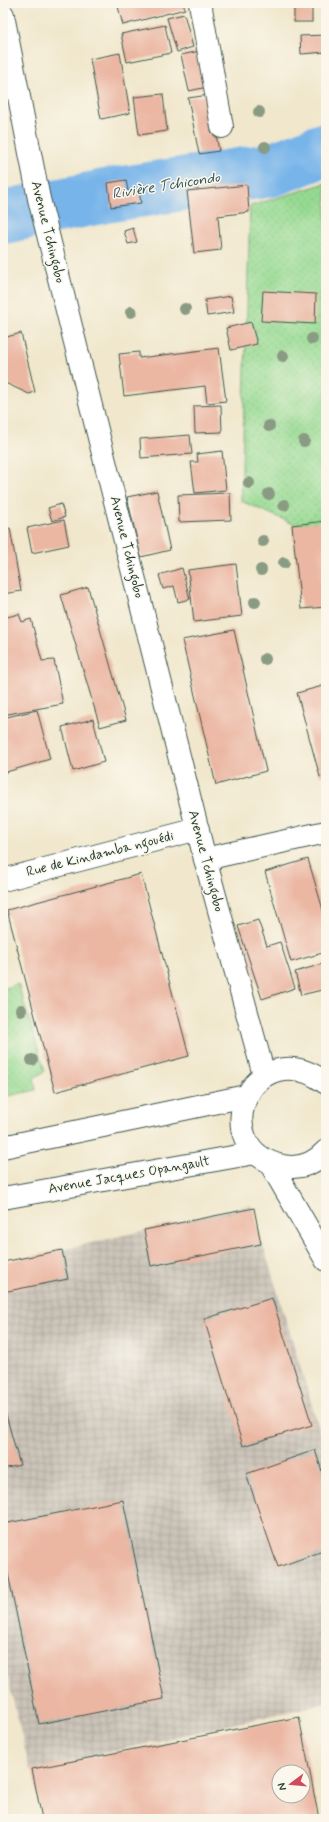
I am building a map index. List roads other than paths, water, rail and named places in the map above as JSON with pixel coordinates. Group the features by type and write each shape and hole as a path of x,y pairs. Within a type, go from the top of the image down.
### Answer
{"main road":[{"path":"200,3 222,127"},
{"name":"Avenue Tchingobo","path":"3,15 39,199 205,859 264,1075"},
{"name":"Rue de Kindamba ngouédi","path":"3,880 198,829"},
{"path":"205,859 326,832"},
{"path":"326,1082 312,1073 296,1068 280,1069 264,1075 257,1081 246,1096 241,1111 241,1126 246,1140 262,1158 326,1260"},
{"path":"3,1147 246,1096"},
{"path":"262,1158 294,1168 317,1160 326,1151"},
{"name":"Avenue Jacques Opangault","path":"3,1198 262,1158"}],"waterway":[{"name":"Rivière Tchicondo","path":"3,217 105,196 271,170 326,149"}]}
